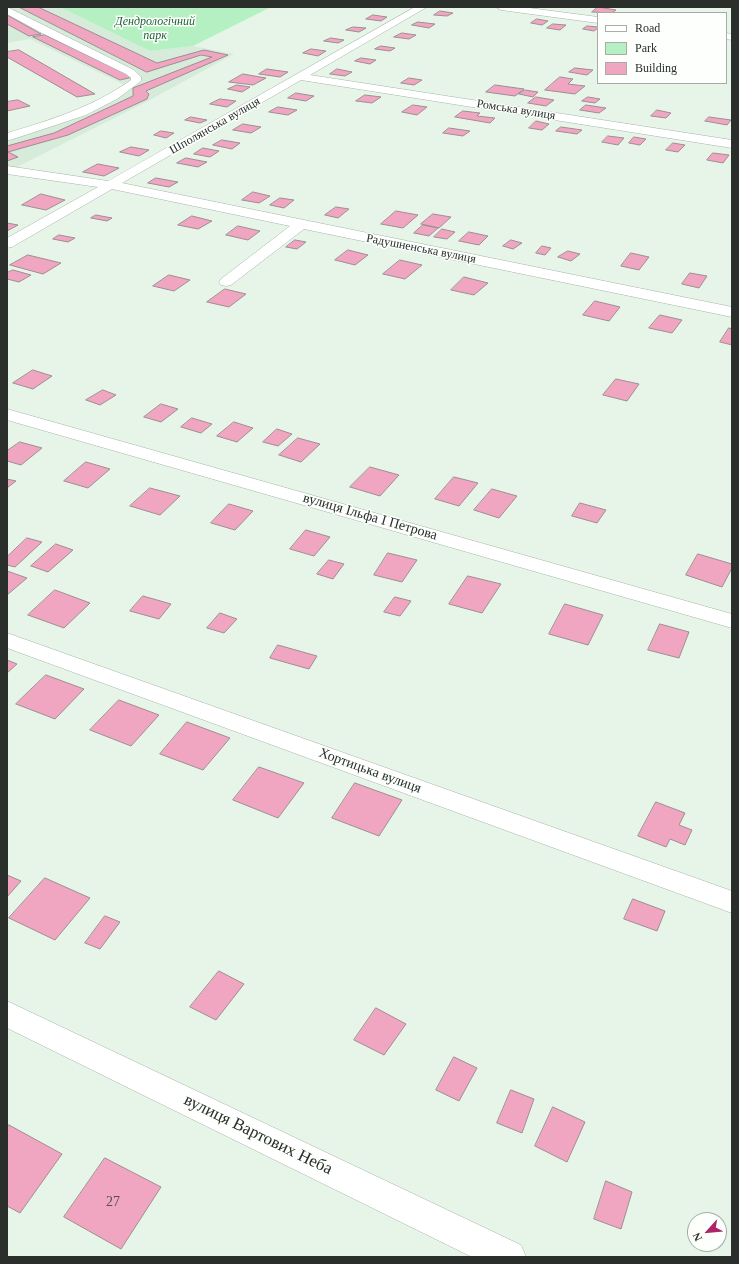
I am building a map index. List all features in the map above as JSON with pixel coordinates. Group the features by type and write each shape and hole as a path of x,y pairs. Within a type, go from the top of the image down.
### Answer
{"street":[{"name":"Шполянська вулиця","path":"7,244 422,7"},
{"path":"501,7 597,20"},
{"path":"7,10 43,30 130,72 136,77 136,81 106,101 85,111 43,127 7,137"},
{"name":"Ромська вулиця","path":"300,77 732,144"},
{"name":"Радушненська вулиця","path":"7,170 111,185 732,312"},
{"path":"226,282 301,224"},
{"name":"вулиця Ільфа І Петрова","path":"7,414 732,621"},
{"name":"Хортицька вулиця","path":"7,640 732,902"},
{"name":"вулиця Вартових Неба","path":"7,1014 509,1257"}],"shaded area":[{"path":"7,7 60,7 150,51 193,46 234,54 148,101 7,172 7,141 90,114 131,88 30,39 7,43"}],"green space":[{"name":"Дендрологічний парк","path":"60,7 271,7 193,46 150,51"}],"building":[{"path":"19,7 38,7 157,63 204,50 228,55 146,91 149,94 147,99 68,135 8,152 18,157 7,161 7,146 54,133 133,96 133,88 212,57 201,55 147,72"},
{"path":"598,7 616,10 613,12 592,12"},
{"path":"440,11 453,13 447,16 434,15"},
{"path":"7,15 41,34 29,36 7,24"},
{"path":"373,15 387,17 381,21 366,19"},
{"path":"537,19 548,21 542,25 531,23"},
{"path":"418,22 435,24 429,28 412,25"},
{"path":"553,24 566,25 560,30 547,28"},
{"path":"587,26 597,27 594,31 583,29"},
{"path":"353,27 366,28 359,32 346,30"},
{"path":"402,33 416,35 409,39 394,37"},
{"path":"45,35 133,77 120,80 33,37"},
{"path":"331,38 344,40 338,43 324,41"},
{"path":"381,46 395,48 390,51 375,49"},
{"path":"311,49 326,51 318,56 303,53"},
{"path":"19,50 95,94 77,97 7,57 7,52"},
{"path":"361,58 376,60 370,64 355,61"},
{"path":"575,68 593,70 587,75 569,72"},
{"path":"267,69 288,72 280,77 259,74"},
{"path":"337,69 352,72 345,76 330,74"},
{"path":"243,74 266,78 253,85 229,82"},
{"path":"560,77 573,79 568,84 585,86 575,94 545,90"},
{"path":"409,78 422,80 414,85 401,83"},
{"path":"237,85 250,87 242,92 228,89"},
{"path":"495,85 524,89 515,96 486,92"},
{"path":"525,90 538,92 533,97 519,94"},
{"path":"296,93 314,96 306,101 288,98"},
{"path":"365,95 381,97 372,103 356,101"},
{"path":"536,97 554,100 546,106 528,103"},
{"path":"588,97 600,99 595,103 582,101"},
{"path":"220,99 236,101 227,107 210,104"},
{"path":"18,100 30,106 7,111 7,102"},
{"path":"413,105 427,107 417,115 402,112"},
{"path":"586,105 606,108 599,113 580,110"},
{"path":"278,107 297,110 288,115 269,112"},
{"path":"657,110 671,113 666,118 651,116"},
{"path":"463,111 480,113 477,116 495,118 490,123 455,117"},
{"path":"191,117 207,120 200,123 185,120"},
{"path":"709,117 731,120 727,125 705,121"},
{"path":"536,121 549,124 542,130 529,128"},
{"path":"243,124 261,127 251,133 233,130"},
{"path":"561,127 582,130 577,134 556,131"},
{"path":"449,128 470,131 463,136 443,133"},
{"path":"161,131 174,133 166,138 154,135"},
{"path":"608,136 624,138 618,145 602,142"},
{"path":"634,137 646,139 640,145 629,143"},
{"path":"222,140 240,143 232,149 213,145"},
{"path":"673,143 685,145 678,152 666,150"},
{"path":"131,147 149,150 139,156 120,152"},
{"path":"203,148 219,151 210,157 194,154"},
{"path":"713,153 729,155 723,163 707,160"},
{"path":"186,158 207,162 198,167 177,163"},
{"path":"98,164 119,168 104,176 83,172"},
{"path":"156,178 178,182 169,187 148,183"},
{"path":"253,192 270,196 259,203 242,200"},
{"path":"41,194 65,200 46,210 22,205"},
{"path":"280,198 294,200 284,208 270,205"},
{"path":"336,207 349,209 338,218 325,215"},
{"path":"396,211 418,215 403,228 381,224"},
{"path":"433,214 451,217 439,228 421,224"},
{"path":"96,215 112,218 107,221 91,218"},
{"path":"192,216 212,221 198,229 178,225"},
{"path":"7,223 18,225 7,231"},
{"path":"423,225 438,228 429,236 414,233"},
{"path":"238,226 260,231 248,240 226,235"},
{"path":"442,229 455,232 447,239 434,237"},
{"path":"469,232 488,236 479,245 459,241"},
{"path":"59,235 75,238 68,242 53,239"},
{"path":"295,240 306,242 297,249 286,247"},
{"path":"511,240 522,243 513,249 503,246"},
{"path":"542,246 551,248 545,255 536,253"},
{"path":"348,250 368,255 355,265 335,260"},
{"path":"568,251 580,254 571,261 558,257"},
{"path":"631,253 649,257 639,270 621,266"},
{"path":"28,255 61,263 43,274 10,265"},
{"path":"400,260 422,265 405,279 383,274"},
{"path":"13,270 31,275 19,282 7,279 7,273"},
{"path":"690,273 707,276 699,288 682,284"},
{"path":"169,275 190,280 174,291 153,286"},
{"path":"464,277 488,283 474,295 451,290"},
{"path":"225,289 246,294 229,307 207,302"},
{"path":"595,301 620,307 609,321 583,315"},
{"path":"660,315 682,320 672,333 649,328"},
{"path":"729,328 732,329 732,345 720,342"},
{"path":"33,370 52,376 33,389 13,383"},
{"path":"616,379 639,384 627,401 603,395"},
{"path":"103,390 116,395 100,405 86,400"},
{"path":"161,404 178,409 161,422 144,417"},
{"path":"192,418 212,424 201,433 181,427"},
{"path":"234,422 253,428 237,442 217,436"},
{"path":"277,429 292,434 278,446 263,442"},
{"path":"298,438 320,444 301,462 279,455"},
{"path":"20,442 42,448 21,465 7,461 7,451"},
{"path":"86,462 110,469 88,488 64,481"},
{"path":"370,467 399,475 380,496 350,487"},
{"path":"454,477 478,483 459,506 435,499"},
{"path":"7,479 16,481 7,488"},
{"path":"150,488 180,496 160,515 130,506"},
{"path":"492,489 517,496 499,518 474,510"},
{"path":"580,503 606,510 597,523 572,516"},
{"path":"229,504 253,511 235,530 211,523"},
{"path":"306,530 330,537 314,556 290,549"},
{"path":"27,538 42,542 15,567 7,565 7,557"},
{"path":"56,544 73,550 48,572 31,566"},
{"path":"388,553 417,560 402,582 374,575"},
{"path":"698,554 732,564 732,568 722,587 686,575"},
{"path":"329,560 344,564 333,579 317,574"},
{"path":"7,571 27,578 7,595"},
{"path":"468,576 501,584 482,613 449,604"},
{"path":"55,590 90,603 64,628 28,615"},
{"path":"143,596 171,604 159,619 130,611"},
{"path":"395,597 411,601 400,616 384,612"},
{"path":"565,604 603,615 588,645 549,634"},
{"path":"220,613 237,619 224,633 207,628"},
{"path":"660,624 689,632 679,658 648,650"},
{"path":"278,645 317,656 309,669 270,658"},
{"path":"7,660 17,664 7,673"},
{"path":"46,675 84,689 55,719 16,704"},
{"path":"119,700 159,715 131,746 90,730"},
{"path":"187,722 230,738 203,770 160,754"},
{"path":"259,767 304,783 278,818 233,800"},
{"path":"355,783 402,800 379,836 332,818"},
{"path":"656,802 685,813 679,825 692,830 685,845 670,839 666,847 638,836"},
{"path":"7,875 21,881 7,897"},
{"path":"45,878 90,898 55,940 9,918"},
{"path":"633,899 665,911 657,931 624,919"},
{"path":"105,916 120,922 100,949 85,943"},
{"path":"219,971 244,984 216,1020 190,1007"},
{"path":"376,1008 406,1024 384,1055 354,1040"},
{"path":"454,1057 477,1068 459,1101 436,1090"},
{"path":"511,1090 534,1099 522,1133 497,1123"},
{"path":"553,1107 585,1122 567,1162 535,1146"},
{"path":"9,1125 62,1154 20,1213 7,1206 7,1128"},
{"path":"105,1158 161,1187 121,1249 64,1217"},
{"path":"606,1181 632,1192 621,1229 594,1219"}]}
